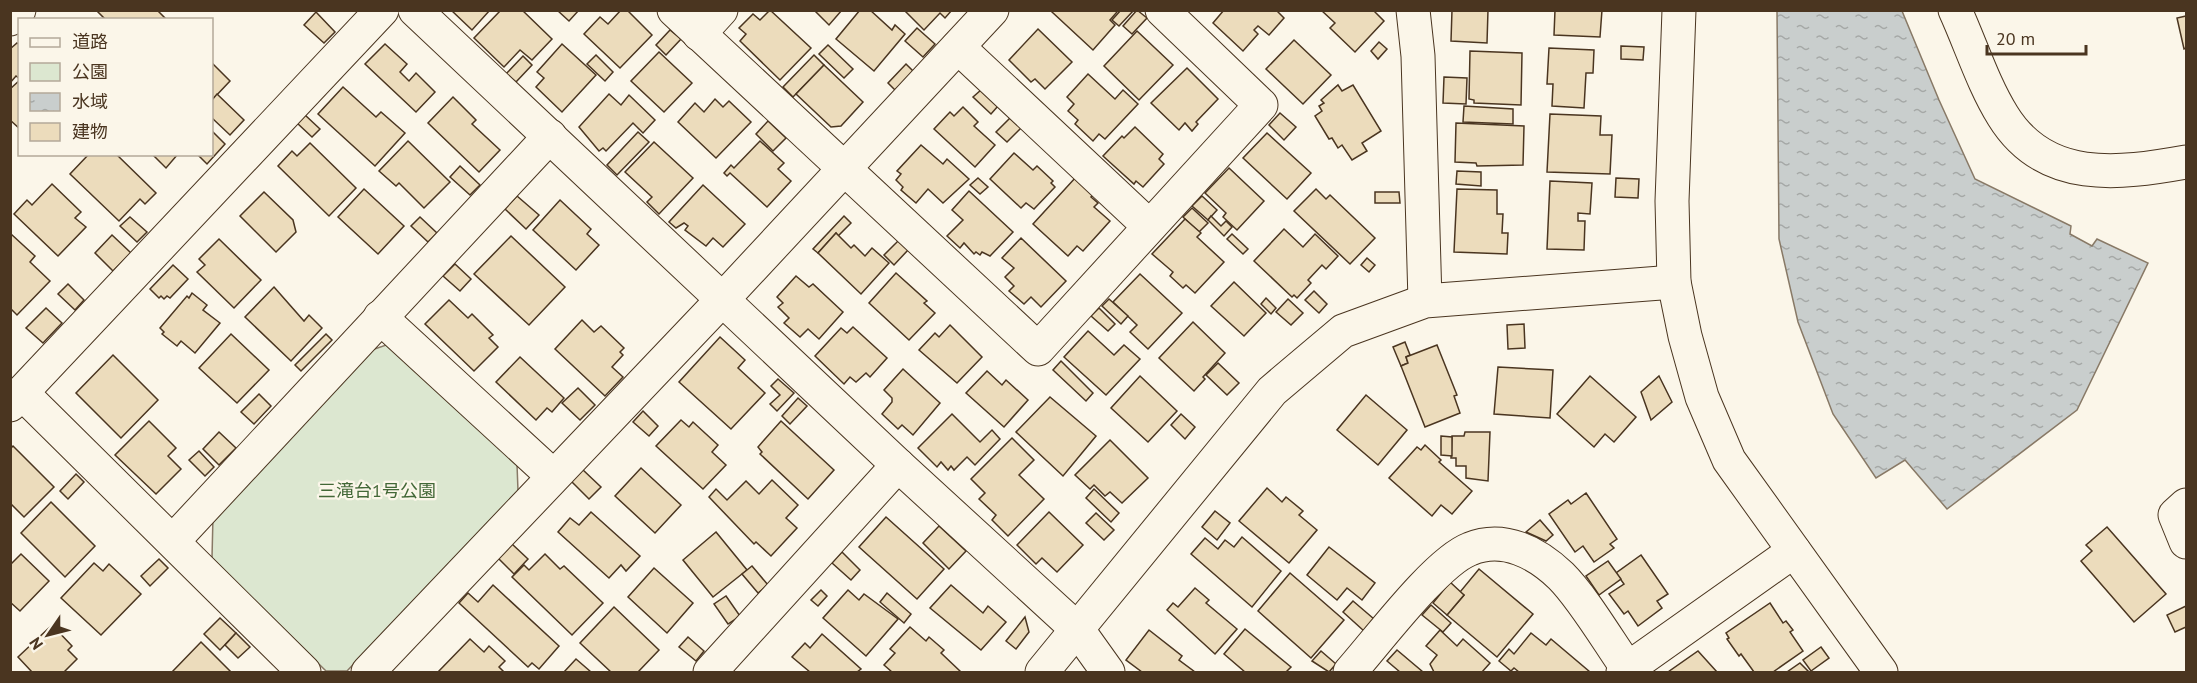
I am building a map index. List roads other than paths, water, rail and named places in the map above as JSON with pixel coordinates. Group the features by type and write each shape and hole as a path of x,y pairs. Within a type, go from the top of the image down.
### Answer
{"street":[{"path":"10,19 19,10"},
{"path":"304,672 173,541 16,399 382,10"},
{"path":"415,10 898,465 1078,630 1108,672"},
{"path":"674,10 710,22 843,168 1038,349 1261,105 1162,10"},
{"path":"368,672 722,300 992,10"},
{"path":"1413,10 1418,56 1425,301"},
{"path":"1679,10 1672,201 1674,282 1685,336 1702,397 1729,460 1881,672"},
{"path":"1955,10 2003,116 2024,141 2047,158 2072,168 2100,172 2187,162"},
{"path":"958,47 1149,226"},
{"path":"173,541 550,136"},
{"path":"1042,672 1272,391 1343,331 1425,301 1674,282"},
{"path":"380,317 553,476"},
{"path":"710,672 898,465"},
{"path":"2187,505 2175,515 2187,542"},
{"path":"1350,672 1448,562 1470,549 1502,545 1522,548 1543,560 1563,578 1627,671 1794,551"}],"water":[{"path":"1777,11 1902,11 1975,179 2071,226 2070,234 2092,246 2097,239 2148,263 2077,410 1947,509 1905,460 1876,478 1833,414 1798,322 1779,239"}],"park label":[{"name":"三滝台1号公園","path":"377,491"}]}
